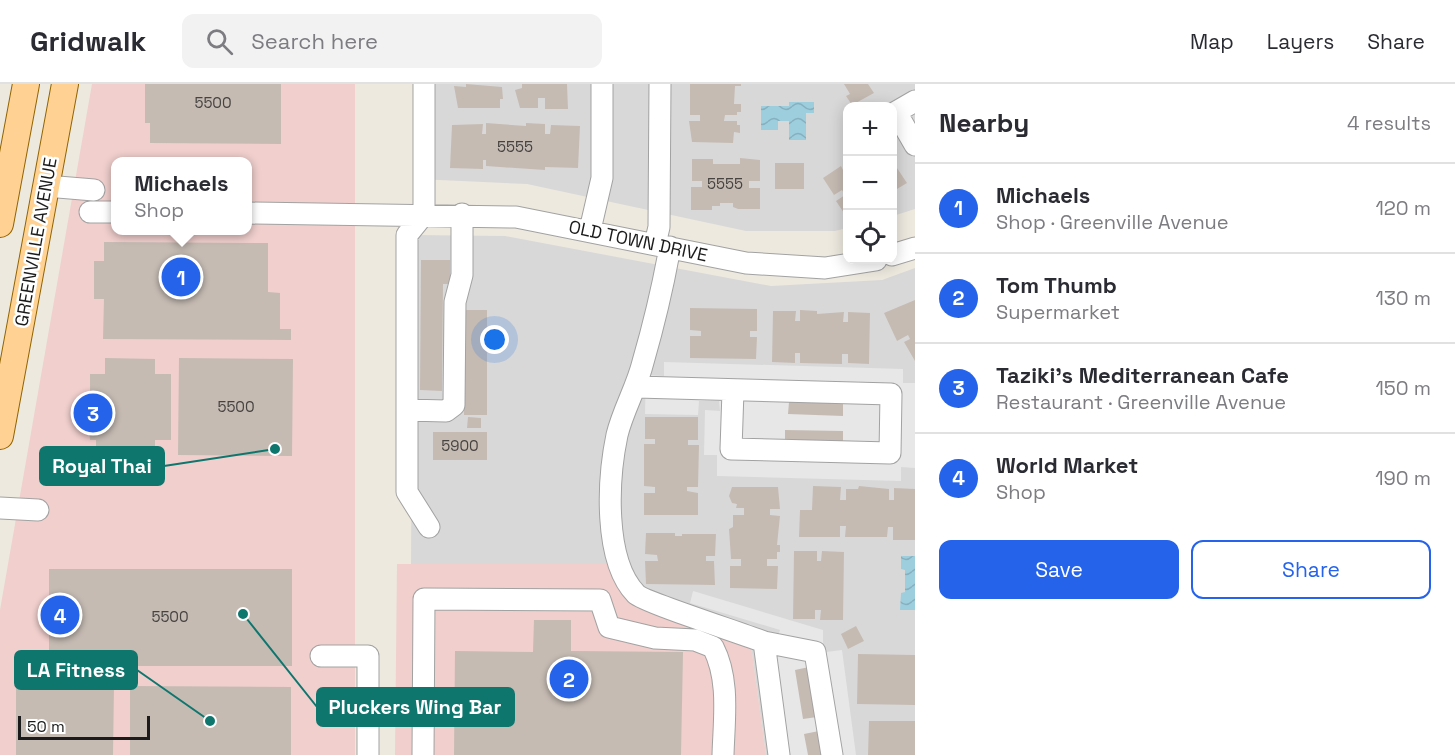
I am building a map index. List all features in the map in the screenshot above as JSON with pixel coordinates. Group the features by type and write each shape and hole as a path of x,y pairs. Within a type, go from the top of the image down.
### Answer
{"main road":[{"path":"0,224 4,180 26,84"},
{"name":"GREENVILLE AVENUE","path":"0,436 64,84"},
{"path":"4,180 46,186"}],"street":[{"path":"424,84 424,214 407,235 407,492 429,526"},
{"path":"590,230 602,178 602,84"},
{"path":"660,84 659,227 663,245 658,308 637,387 618,434 613,464 612,508 615,549 621,572 637,596 764,642 815,652 832,755"},
{"path":"915,101 896,112 915,145"},
{"path":"46,186 94,190"},
{"path":"90,212 111,212"},
{"name":"OLD TOWN DRIVE","path":"252,213 462,214 516,217 746,263 825,268 850,264"},
{"path":"407,410 446,411 454,405 455,302 462,275 462,214"},
{"path":"897,253 915,248"},
{"path":"637,387 891,394 890,453 731,449 733,391"},
{"path":"0,508 38,510"},
{"path":"423,755 424,599 600,600 609,627 655,638 695,640 713,647 721,664 724,682 723,755"},
{"path":"764,642 779,755"},
{"path":"321,656 368,656 368,755"}],"shaded area":[{"path":"92,84 355,84 355,755 0,755 0,610"},
{"path":"418,84 915,84 915,209 897,215 897,102 843,102 843,229 835,231 746,231 527,184 418,179"},
{"path":"413,235 505,236 771,286 882,280 915,268 915,755 766,755 751,646 411,564"},
{"path":"664,362 903,369 903,383 915,383 915,468 901,467 901,481 717,476 717,455 704,455 705,410 720,411 719,401 699,401 698,415 645,414 646,375 664,376"},
{"path":"397,564 610,564 615,578 751,646 766,755 395,755"},
{"path":"693,591 823,630 826,652 842,650 856,755 787,755 772,654 780,630 690,603"}],"water":[{"path":"789,102 814,102 814,113 806,113 806,140 789,140 789,121 778,121 778,130 761,130 761,106 789,106"},
{"path":"901,556 915,556 915,610 900,610 901,593 905,592 905,570 901,569"}],"building":[{"path":"145,84 281,84 281,144 150,143 150,123 145,123"},
{"path":"466,84 502,87 503,99 500,99 500,108 458,108 454,86 466,87"},
{"path":"522,84 567,84 568,109 545,109 545,98 538,98 538,108 520,108 515,90 522,88"},
{"path":"690,84 741,84 741,86 735,86 734,104 741,104 741,112 737,112 737,115 725,115 724,121 737,121 737,125 740,125 740,133 734,132 733,143 692,142 689,121 700,121 700,115 690,115"},
{"path":"844,84 868,84 874,93 858,102 850,102 846,96 850,94"},
{"path":"486,123 526,126 526,123 545,124 545,134 550,134 551,125 580,126 578,168 545,167 545,170 486,166 486,160 483,160 483,169 450,168 452,125 483,124 482,134 486,134"},
{"path":"740,158 760,160 760,181 749,181 749,188 760,188 760,209 738,209 733,207 733,203 720,203 720,206 712,206 712,210 691,210 691,187 702,187 702,181 692,181 692,159 713,159 713,164 740,164"},
{"path":"775,163 804,163 804,189 775,189"},
{"path":"841,166 843,192 842,190 834,195 823,178"},
{"path":"897,168 907,183 897,189"},
{"path":"843,196 843,212 836,201"},
{"path":"104,242 268,243 268,292 280,293 280,329 291,329 291,340 103,339 104,299 94,299 94,261 104,261"},
{"path":"421,260 450,260 450,284 443,284 442,391 420,390"},
{"path":"915,300 915,361 904,342 910,339 908,335 897,341 884,313"},
{"path":"690,308 757,309 757,331 750,331 750,337 757,337 756,359 690,358 690,336 701,336 701,331 690,330"},
{"path":"465,310 487,310 487,415 464,415"},
{"path":"800,310 817,311 817,314 844,312 843,322 848,322 848,312 870,313 869,364 848,363 848,354 842,354 842,364 800,363 800,353 795,353 795,363 772,362 773,311 796,311 795,321 800,321"},
{"path":"105,358 155,359 155,374 171,374 171,440 155,440 155,456 106,456 106,448 96,448 96,440 90,440 87,406 90,406 90,374 105,374"},
{"path":"179,358 293,359 292,456 178,455"},
{"path":"789,402 843,403 843,416 788,414"},
{"path":"468,417 481,418 481,428 467,428"},
{"path":"645,417 698,417 698,440 688,440 688,445 699,445 698,487 687,487 687,491 698,493 698,515 644,515 644,493 655,493 655,487 644,486 644,444 655,444 655,439 645,439"},
{"path":"785,430 843,431 843,446 785,445"},
{"path":"433,432 487,432 487,460 433,460"},
{"path":"813,486 841,487 840,500 846,500 846,489 858,489 859,486 889,489 889,500 894,500 894,488 915,489 915,540 893,540 893,527 888,527 887,537 845,537 846,526 840,526 840,537 799,537 800,510 812,510"},
{"path":"732,487 778,487 780,509 770,509 770,515 780,516 777,545 780,545 780,552 777,552 777,559 767,559 767,566 778,566 777,589 730,588 730,566 741,566 741,559 731,559 729,529 733,527 733,515 744,515 744,508 736,508 737,504 732,503 729,496"},
{"path":"646,533 675,533 675,536 716,534 715,556 706,556 706,561 714,561 715,585 646,584 645,561 658,561 657,555 645,554"},
{"path":"794,551 817,551 817,561 821,561 822,551 844,552 843,620 820,620 821,610 815,610 815,619 793,619"},
{"path":"49,569 292,569 292,666 49,666"},
{"path":"534,620 571,620 571,651 683,652 681,755 454,755 455,651 533,652"},
{"path":"856,626 864,641 848,649 841,634"},
{"path":"858,654 915,655 915,705 857,704"},
{"path":"809,667 817,717 803,719 795,670"},
{"path":"16,685 114,686 113,755 16,755"},
{"path":"130,686 291,687 291,755 130,755"},
{"path":"869,721 915,721 915,755 868,755"},
{"path":"819,731 822,755 808,755 804,734"}],"place":[{"name":"Michaels","path":"181,277"},
{"name":"Taziki's Mediterranean Cafe","path":"93,413"},
{"name":"Royal Thai","path":"275,449"},
{"name":"Pluckers Wing Bar","path":"243,614"},
{"name":"World Market","path":"60,615"},
{"name":"Tom Thumb","path":"569,679"},
{"name":"LA Fitness","path":"210,721"}]}
